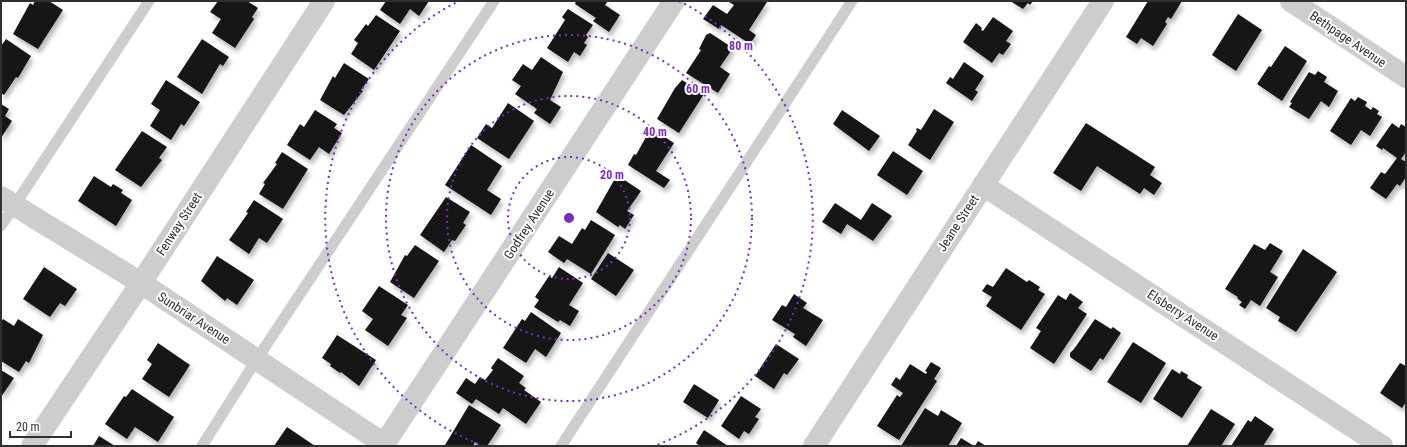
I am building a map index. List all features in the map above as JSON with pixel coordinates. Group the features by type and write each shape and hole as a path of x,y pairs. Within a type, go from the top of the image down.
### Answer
{"street":[{"name":"Fenway Street","path":"32,446 324,1"},
{"name":"Godfrey Avenue","path":"384,445 674,1"},
{"name":"Jeane Street","path":"814,446 1103,1"},
{"name":"Bethpage Avenue","path":"1291,1 1406,77"},
{"name":"Elsberry Avenue","path":"983,185 1382,446"},
{"name":"Sunbriar Avenue","path":"8,202 141,282 384,445"}],"lane":[{"path":"1,226 8,202 149,1"},
{"path":"202,446 257,359 494,1"},
{"path":"562,446 852,1"}],"building":[{"path":"35,1 49,1 63,10 38,49 13,34 30,3 33,5"},
{"path":"218,1 247,1 258,8 252,17 254,19 235,48 212,33 221,19 210,12"},
{"path":"386,1 429,1 419,16 410,9 400,24 380,10"},
{"path":"576,1 608,1 605,5 620,15 609,32 593,21 596,18 575,4"},
{"path":"1010,1 1033,1 1030,5 1028,3 1023,9"},
{"path":"1148,1 1182,1 1171,19 1168,17 1165,22 1167,24 1153,46 1141,38 1137,44 1126,37"},
{"path":"729,2 767,2 749,30 756,35 750,44 721,25 719,29 703,19 713,5 727,14 734,5"},
{"path":"568,9 593,25 586,35 588,37 584,43 587,45 580,56 574,52 568,62 547,48 565,20 562,17"},
{"path":"1238,14 1262,30 1236,71 1212,55"},
{"path":"376,15 400,31 374,70 351,54 358,43 354,40 366,24 368,26"},
{"path":"993,17 1013,31 1006,41 1011,44 1003,55 999,53 992,63 963,42 976,23 982,28 981,30 983,31"},
{"path":"710,33 733,48 720,67 730,74 718,93 686,73 701,50 699,49 706,35"},
{"path":"6,39 31,56 18,78 16,77 4,95 1,93 1,46"},
{"path":"202,39 229,57 223,66 220,64 202,94 177,77"},
{"path":"1285,46 1307,61 1282,101 1257,84"},
{"path":"541,57 563,72 550,100 561,107 550,124 534,113 537,109 515,94 521,86 512,80 523,64 532,70"},
{"path":"964,62 984,76 975,90 978,92 972,101 946,83 950,77 953,79"},
{"path":"344,63 369,79 361,90 363,91 344,115 320,100 333,76 335,78"},
{"path":"1318,71 1327,77 1324,82 1338,91 1329,107 1321,101 1309,119 1289,107 1292,103 1290,102 1309,72 1315,75"},
{"path":"166,80 200,102 184,126 181,124 171,140 150,126 160,110 151,104"},
{"path":"682,80 704,94 679,133 657,119 675,88"},
{"path":"1358,97 1367,102 1365,106 1371,110 1373,107 1379,111 1377,114 1382,117 1370,136 1361,130 1351,145 1330,131 1351,98 1355,101"},
{"path":"508,103 534,121 509,159 477,138 486,124 492,128"},
{"path":"1,104 9,109 5,116 12,121 1,138"},
{"path":"934,109 954,122 930,160 908,145 917,131 917,128 921,130"},
{"path":"315,110 337,124 334,128 342,133 329,154 319,147 310,160 287,145 300,124 304,127"},
{"path":"842,110 880,136 869,151 833,124"},
{"path":"1086,123 1155,167 1150,175 1162,183 1154,195 1144,188 1140,194 1097,166 1081,191 1053,173"},
{"path":"1392,123 1399,128 1401,124 1406,127 1406,152 1401,159 1406,162 1406,177 1400,186 1397,184 1386,199 1370,188 1381,172 1385,174 1397,158 1383,148 1382,150 1376,146"},
{"path":"651,128 674,143 656,171 670,180 664,188 628,165 634,154 636,155"},
{"path":"142,131 167,147 159,158 162,160 141,187 115,170"},
{"path":"471,145 502,166 487,190 501,199 491,215 445,185"},
{"path":"893,151 923,171 907,195 877,175"},
{"path":"282,152 308,169 283,209 259,194 265,184 263,183 277,164 275,163"},
{"path":"617,175 641,191 627,211 634,215 625,229 620,225 618,227 596,212"},
{"path":"94,176 111,187 113,184 123,190 121,193 132,200 116,226 78,201"},
{"path":"446,197 470,212 463,223 466,225 455,241 452,240 444,252 420,235"},
{"path":"254,200 283,219 267,243 259,238 249,254 229,240 248,213 246,212"},
{"path":"835,203 861,220 872,203 892,216 873,241 847,224 841,234 822,222"},
{"path":"591,220 615,235 591,274 567,259 564,263 548,252 559,236 572,244 582,228 585,230"},
{"path":"1270,243 1283,251 1270,272 1278,277 1260,306 1251,300 1245,309 1239,305 1242,302 1237,298 1238,297 1225,289 1254,244 1265,250"},
{"path":"415,245 439,261 414,298 390,282 405,255 407,256"},
{"path":"1303,249 1337,272 1296,332 1278,321 1280,317 1266,308"},
{"path":"608,253 634,270 616,296 591,279"},
{"path":"217,256 254,280 237,305 227,298 225,301 201,281"},
{"path":"44,267 77,289 65,306 60,303 50,317 23,299"},
{"path":"559,267 583,283 569,305 579,311 570,326 560,320 558,322 534,307 539,300 535,297 549,276 552,278"},
{"path":"1006,268 1027,282 1029,280 1040,287 1038,290 1045,294 1021,330 986,306 992,297 982,291 987,284 993,287"},
{"path":"379,286 408,305 401,315 407,318 388,346 365,330 373,319 362,311"},
{"path":"1070,293 1083,302 1078,308 1087,314 1054,364 1030,348 1041,331 1036,328 1058,295 1066,300"},
{"path":"794,294 807,303 803,308 823,320 806,346 793,337 795,334 772,320 782,305 786,307"},
{"path":"531,312 561,333 546,357 535,349 526,363 503,348 522,319 525,321"},
{"path":"3,319 14,326 18,319 43,335 29,363 26,361 19,372 1,361 1,322"},
{"path":"1095,319 1111,329 1113,327 1121,333 1103,360 1100,358 1091,371 1070,357 1070,353"},
{"path":"337,335 376,360 359,386 341,372 340,373 330,366 331,364 322,358"},
{"path":"1133,342 1166,363 1141,403 1107,382"},
{"path":"158,343 190,365 169,397 142,379 152,364 147,360"},
{"path":"776,344 799,359 787,375 784,373 774,389 755,376"},
{"path":"498,358 524,376 519,383 526,388 524,390 541,402 526,424 503,408 499,414 476,399 472,404 456,393 466,378 475,384 480,377 485,380 493,370 491,368"},
{"path":"931,362 941,368 934,379 937,381 899,440 877,426 897,395 900,397 903,393 891,385 896,377 900,380 910,364 926,374 927,372 925,371"},
{"path":"1400,363 1406,366 1406,402 1402,408 1380,393"},
{"path":"1172,369 1180,374 1181,371 1188,375 1187,378 1202,387 1182,418 1153,399"},
{"path":"1,370 14,378 1,397"},
{"path":"694,384 719,400 708,418 683,402"},
{"path":"132,389 174,417 158,442 135,427 127,439 105,424 124,396 126,397"},
{"path":"741,396 761,409 755,417 759,419 749,434 744,431 739,439 721,426"},
{"path":"469,405 501,425 487,446 480,446 475,442 473,446 446,446 445,445"},
{"path":"925,408 938,416 941,410 962,423 948,446 901,446"},
{"path":"1211,409 1235,424 1221,446 1187,446"},
{"path":"1255,416 1274,429 1263,446 1231,446 1248,420 1251,422"},
{"path":"287,427 315,446 274,446"},
{"path":"704,430 728,446 700,446 696,443"},
{"path":"99,436 115,446 93,446"},
{"path":"961,438 974,446 956,446"},
{"path":"978,441 986,446 975,446"}]}
